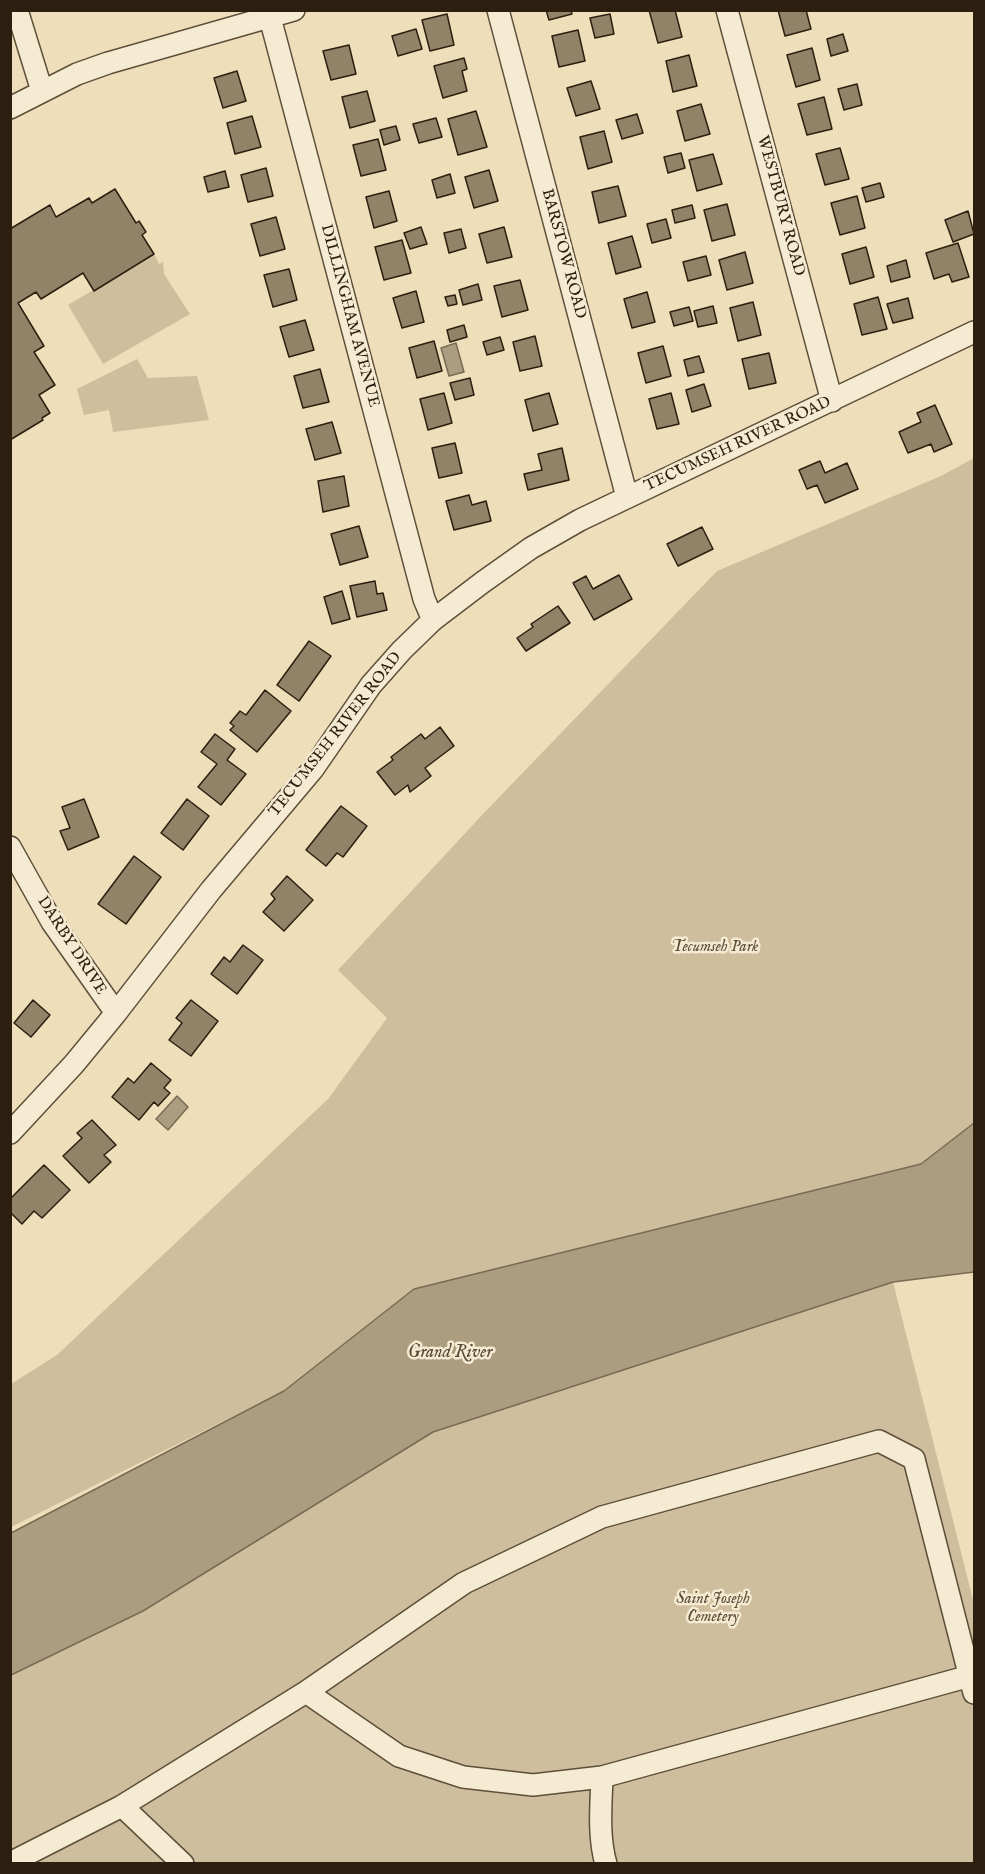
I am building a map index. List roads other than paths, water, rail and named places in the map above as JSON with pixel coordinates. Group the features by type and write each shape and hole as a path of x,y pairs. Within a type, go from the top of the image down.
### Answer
{"street":[{"path":"17,10 42,91"},
{"path":"10,108 77,74 108,63 269,14 294,10"},
{"name":"BARSTOW ROAD","path":"498,10 627,497"},
{"name":"WESTBURY ROAD","path":"727,10 832,401"},
{"name":"DILLINGHAM AVENUE","path":"269,14 424,599 433,620"},
{"name":"TECUMSEH RIVER ROAD","path":"10,1133 74,1064 211,891 313,769 371,685 433,620 531,548 627,497 975,332"},
{"name":"DARBY DRIVE","path":"10,847 52,922 116,1013"},
{"path":"10,1863 122,1806 306,1692 464,1583 602,1517 879,1441 914,1459 972,1684 602,1777 533,1785 463,1777 399,1756 306,1692"},
{"path":"602,1777 601,1822 606,1863"},
{"path":"122,1806 183,1863"}],"water":[{"path":"456,343 464,372 449,376 441,348"},
{"path":"177,1096 188,1107 168,1130 156,1119"},
{"name":"Grand River","path":"974,1123 974,1272 893,1282 433,1432 143,1611 11,1675 11,1533 284,1391 414,1289 921,1164"}],"park label":[{"name":"Tecumseh Park","path":"715,948"},
{"name":"Saint Joseph Cemetery","path":"713,1609"}]}
